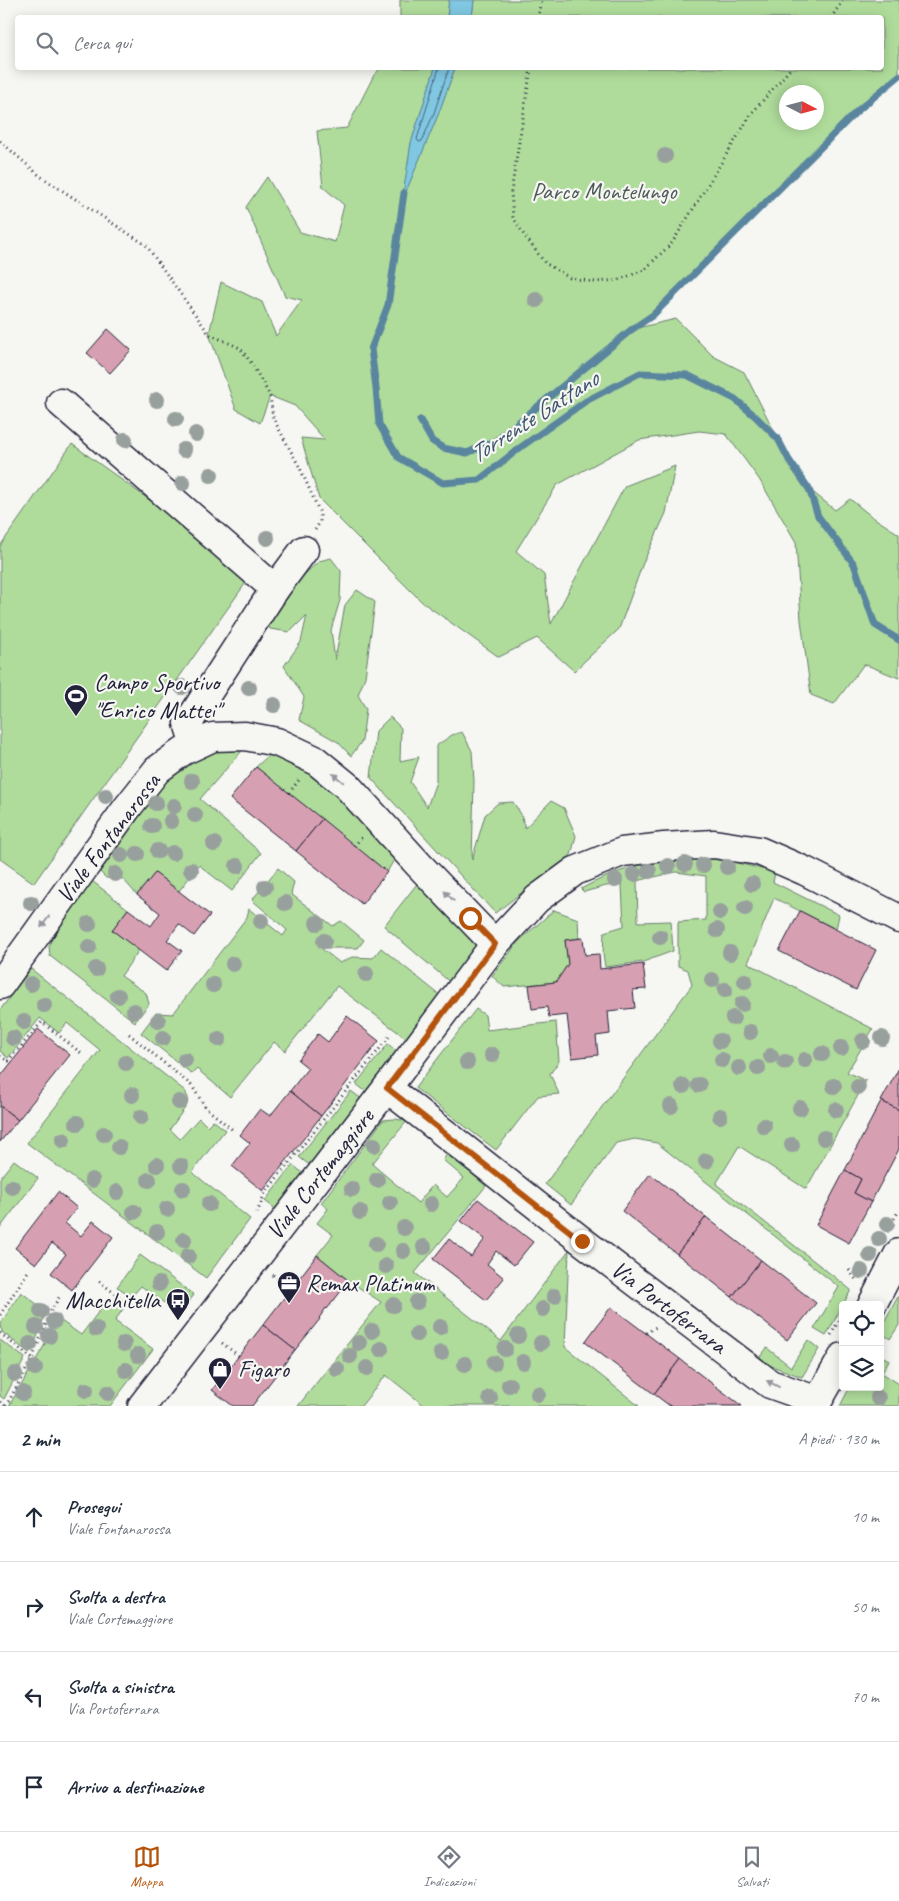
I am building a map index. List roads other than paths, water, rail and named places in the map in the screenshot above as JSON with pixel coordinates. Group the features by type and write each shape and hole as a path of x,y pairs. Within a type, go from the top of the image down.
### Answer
{"street":[{"path":"61,402 275,589"},
{"path":"195,745 188,723 275,589 304,550"},
{"name":"Viale Fontanarossa","path":"0,985 127,808 157,770 183,751 213,737 245,736 277,742 315,760 347,786 495,944"},
{"name":"Viale Cortemaggiore","path":"142,1406 387,1088 495,944 537,899 575,871 622,852 664,846 714,844 759,851 805,871 899,920"},
{"name":"Via Portoferrara","path":"387,1088 582,1241 770,1384 817,1404"},
{"path":"865,1294 899,1253"},
{"path":"817,1404 839,1364"}],"water":[{"path":"449,0 474,0 472,15 447,15"},
{"path":"434,70 454,70 438,115 402,201 411,143"}],"waterway":[{"path":"420,420 432,441 443,448 467,453 497,440 631,330 653,315 857,111 899,76"},
{"name":"Torrente Gattano","path":"404,193 388,305 371,349 379,424 398,457 443,483 479,480 521,447 586,401 640,373 687,375 735,399 778,439 789,460 809,489 818,516 854,564 875,625 899,640"}],"place":[{"name":"Campo Sportivo \"Enrico Mattei\"","path":"76,717"},
{"name":"Remax Platinum","path":"289,1304"},
{"name":"Macchitella","path":"178,1321"},
{"name":"Figaro","path":"220,1390"}],"park label":[{"name":"Parco Montelungo","path":"604,191"}]}
